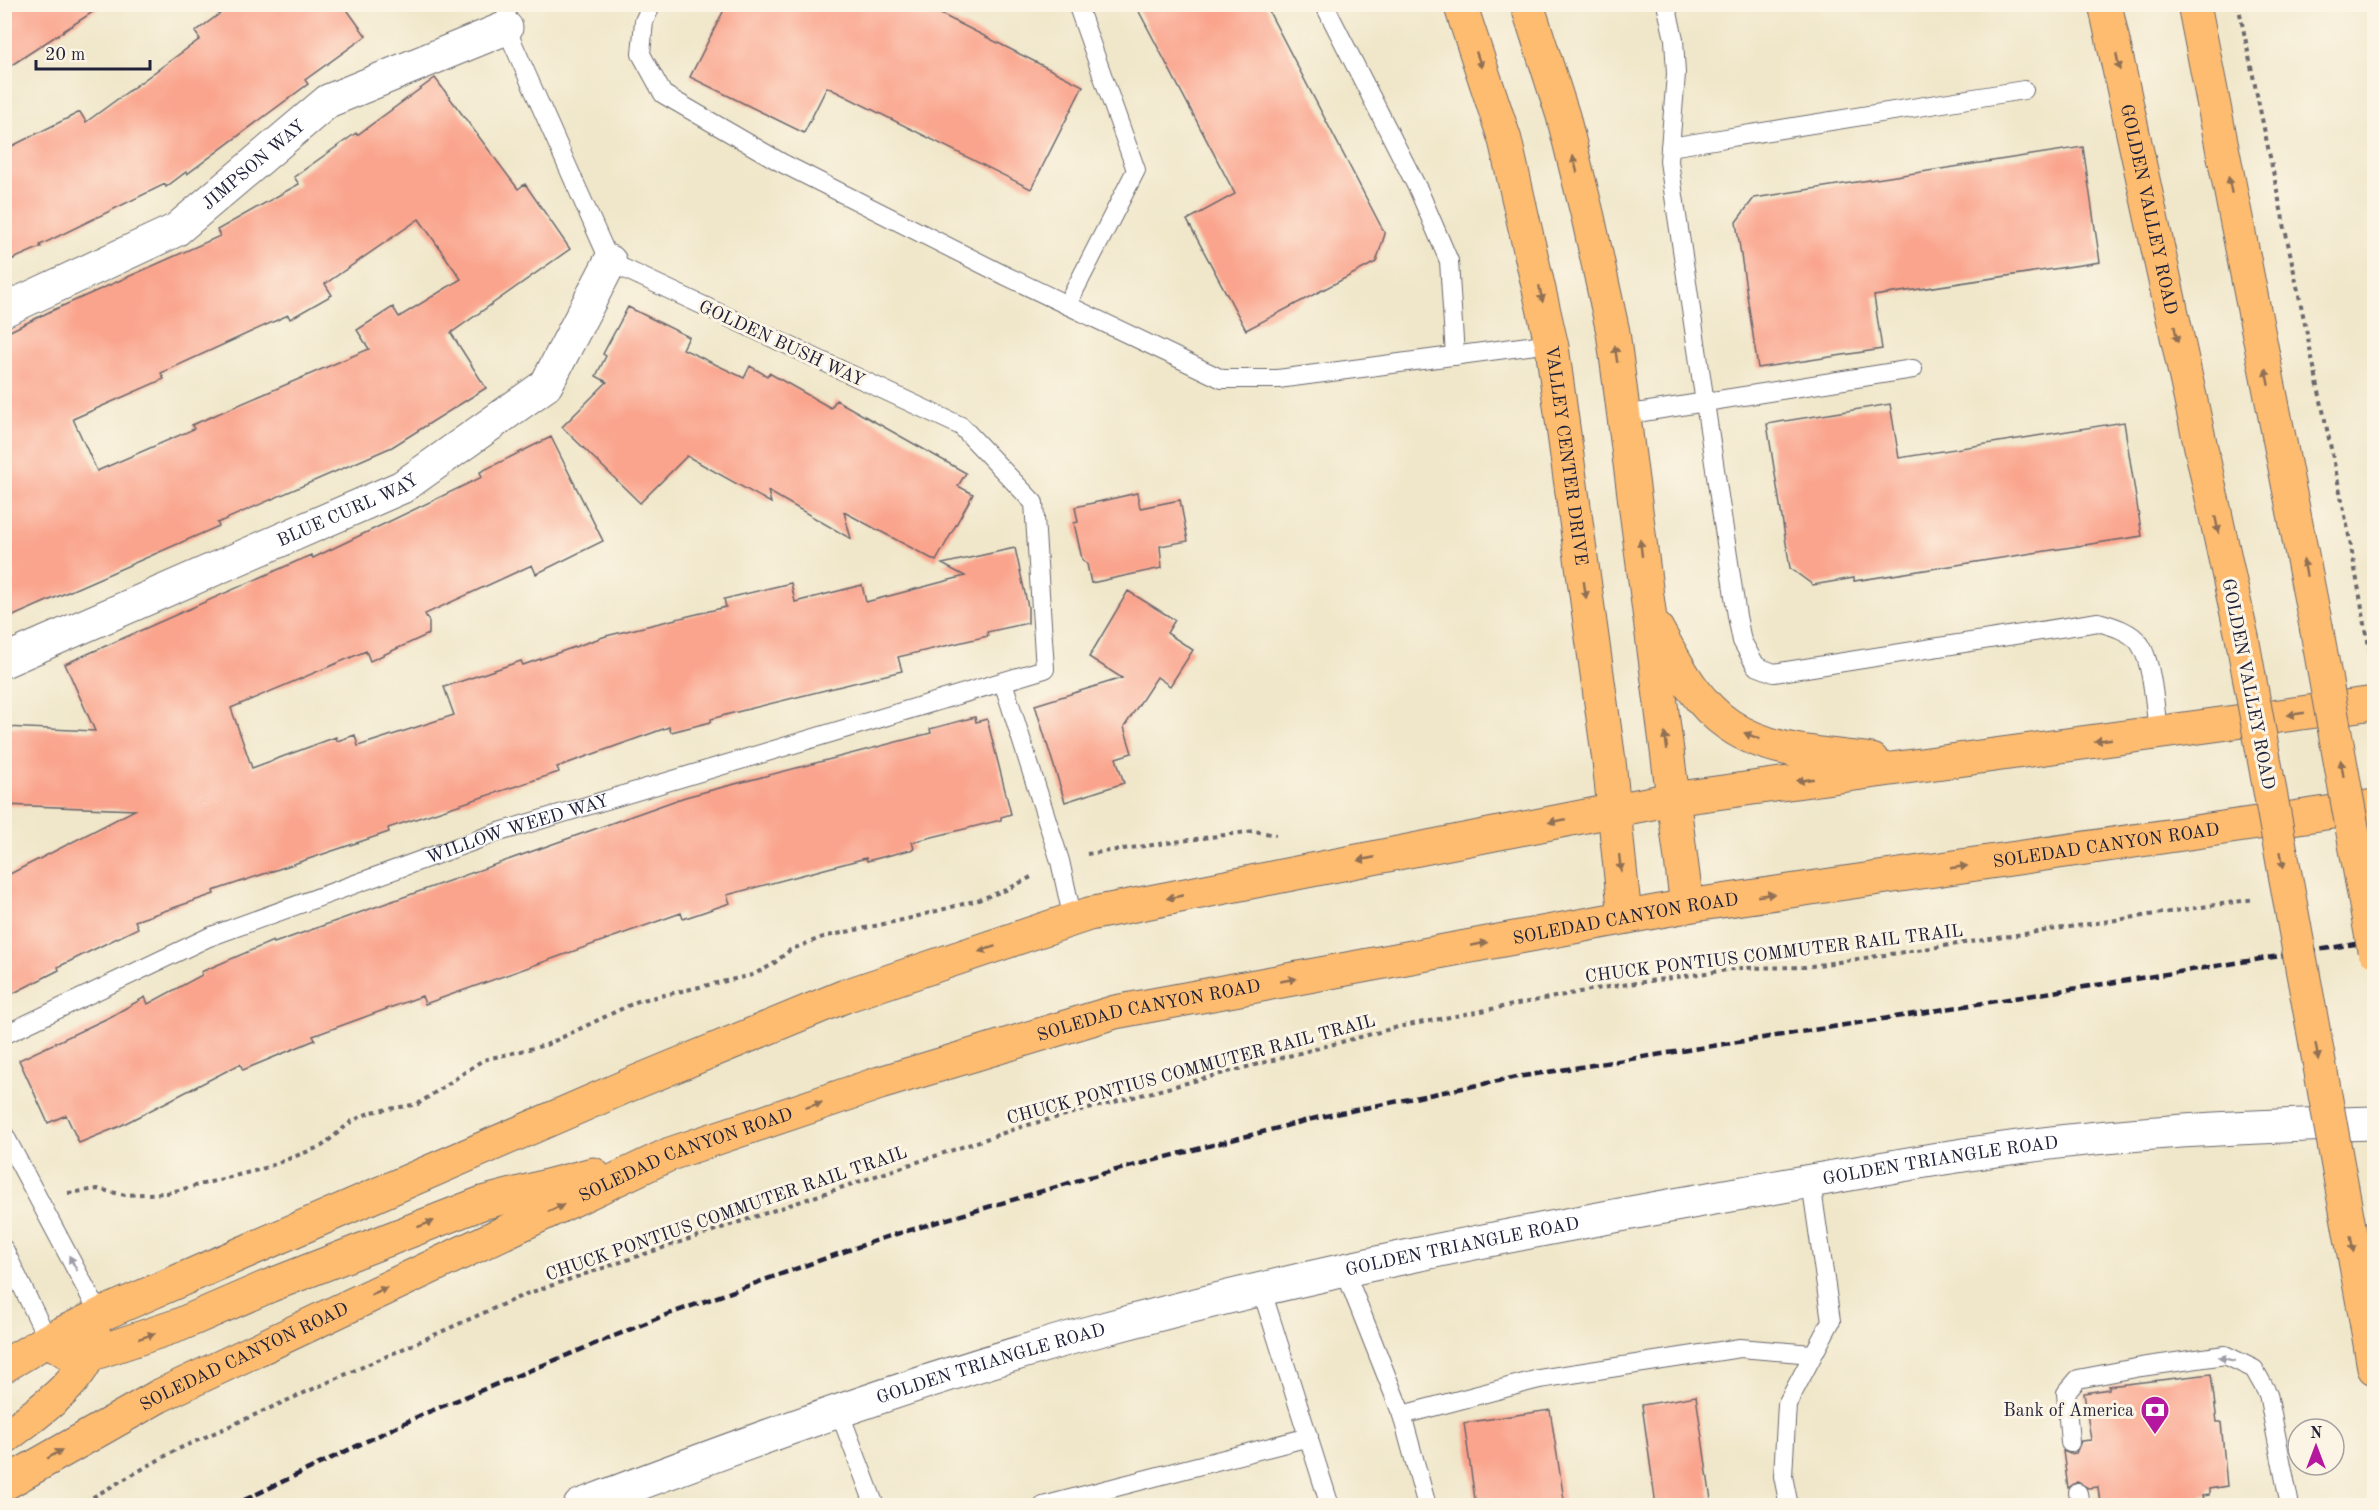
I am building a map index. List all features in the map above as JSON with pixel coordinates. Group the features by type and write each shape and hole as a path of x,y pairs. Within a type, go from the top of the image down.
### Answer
{"main road":[{"name":"VALLEY CENTER DRIVE","path":"1460,4 1505,140 1551,343 1614,809 1625,917"},
{"path":"1527,4 1563,116 1588,216 1613,332 1672,799 1688,906"},
{"name":"GOLDEN VALLEY ROAD","path":"2105,4 2242,638 2374,1368"},
{"path":"2194,4 2316,626 2374,950"},
{"path":"1650,618 1693,689 1709,707 1737,730 1785,748 1912,766"},
{"path":"4,1366 48,1340 100,1315 629,1086 845,996 1073,920 1113,910 1672,799 2374,703"},
{"name":"SOLEDAD CANYON ROAD","path":"4,1484 159,1396 670,1154 880,1083 1115,1012 1688,906 2374,806"},
{"path":"48,1340 67,1352 92,1354 179,1325 269,1286 482,1203 670,1154"},
{"path":"4,1438 70,1385 92,1354 100,1315"}],"street":[{"name":"JIMPSON WAY","path":"4,310 176,230 328,101 506,16"},
{"name":"BLUE CURL WAY","path":"4,661 402,487 546,385 610,262"},
{"name":"GOLDEN TRIANGLE ROAD","path":"580,1506 740,1444 1086,1334 1261,1288 1344,1269 1472,1242 1995,1150 2200,1130 2374,1123"}],"lane":[{"path":"652,4 644,21 641,54 663,94 782,163 1222,380 1278,379 1551,343"},
{"path":"1067,305 1136,170 1077,4"},
{"path":"1324,4 1419,191 1449,261 1455,356"},
{"path":"1666,4 1674,39 1677,74 1670,147 1674,196 1737,616 1742,641 1756,666 1774,673 2098,622 2117,627 2140,643 2148,669 2158,732"},
{"path":"506,16 610,262"},
{"path":"1670,147 2024,90"},
{"name":"GOLDEN BUSH WAY","path":"610,262 961,426 1034,503 1045,669"},
{"path":"1624,415 1913,369"},
{"name":"WILLOW WEED WAY","path":"4,1035 209,937 496,832 1045,669"},
{"path":"1003,681 1060,861 1073,920"},
{"path":"4,1134 100,1315"},
{"path":"1789,1506 1783,1476 1787,1404 1831,1321 1811,1182"},
{"path":"4,1249 48,1340"},
{"path":"1344,1269 1402,1415 1427,1506"},
{"path":"1261,1288 1330,1506"},
{"path":"1402,1415 1539,1379 1740,1348 1812,1354"},
{"path":"2070,1443 2066,1393 2078,1379 2224,1355 2254,1369 2268,1394 2290,1506"},
{"path":"839,1411 875,1506"},
{"path":"1043,1506 1309,1437"}],"path":[{"path":"2238,4 2374,677"},
{"path":"32,1187 69,1193 98,1189 125,1195 167,1193 262,1169 322,1146 352,1121 371,1112 418,1104 483,1060 546,1045 638,1001 753,975 772,965 790,950 823,937 907,919 1006,890 1060,861 1099,851 1254,831 1276,835"},
{"name":"CHUCK PONTIUS COMMUTER RAIL TRAIL","path":"77,1506 176,1450 526,1294 1024,1126 1398,1027 1601,988 1741,968 1805,967 2256,899"}],"building":[{"path":"4,4 105,4 4,70"},
{"path":"233,4 343,4 366,36 305,80 308,84 187,174 186,172 166,187 165,184 40,245 41,247 4,263 4,150 80,112 86,122 200,39 195,32"},
{"path":"727,4 921,4 1083,86 1031,189 827,87 804,133 690,77"},
{"path":"1135,4 1265,4 1385,234 1376,262 1246,330 1187,220 1235,194"},
{"path":"435,78 518,189 525,184 570,249 451,333 486,388 392,447 217,523 219,526 4,620 4,334 220,236 217,230 299,184 294,177 356,133 357,135","holes":["419,219 461,279 399,317 393,307 357,330 369,349 192,425 194,429 97,471 73,419 164,379 161,373 288,315 290,319 332,295 325,284"]},
{"path":"2083,147 2100,262 1874,296 1882,349 1758,368 1736,222 1754,198"},
{"path":"628,307 689,337 683,349 744,378 750,366 767,376 769,373 831,408 836,400 966,473 958,486 973,494 936,561 844,512 851,539 768,491 771,503 687,456 640,503 562,427 607,382 596,376 606,356 603,354"},
{"path":"1890,404 1899,458 2124,422 2142,536 1854,581 1854,578 1813,585 1790,568 1767,424"},
{"path":"551,437 603,541 536,574 532,565 425,614 429,622 429,634 370,661 366,651 231,708 252,768 336,737 337,741 355,735 358,746 454,715 444,687 521,661 523,665 606,636 726,607 724,599 791,583 795,602 862,585 866,602 965,576 942,564 1015,548 1028,607 1028,623 987,632 988,636 898,657 902,671 729,714 711,719 711,722 671,732 669,727 557,767 559,772 388,828 389,832 213,891 214,894 135,921 138,928 58,967 59,970 4,998 4,877 135,810 4,805 4,727 95,731 65,664 311,555 313,558 482,477 480,472"},
{"path":"1137,493 1140,508 1180,500 1188,541 1160,546 1162,568 1091,583 1087,564 1082,559 1074,523 1078,522 1075,507"},
{"path":"1128,591 1175,620 1167,633 1193,650 1170,686 1157,677 1124,727 1132,753 1116,758 1124,783 1065,802 1035,705 1122,678 1089,657"},
{"path":"975,717 976,722 987,719 1011,814 1001,817 1001,820 912,842 914,849 867,861 866,858 727,895 730,903 683,919 681,913 425,1004 422,996 313,1036 315,1040 243,1070 240,1064 118,1127 79,1143 66,1115 48,1123 19,1060 110,1017 145,997 148,1004 202,975 201,972 273,941 274,943 685,797 931,733 930,729"},
{"name":"Bank of America","path":"2211,1374 2217,1422 2221,1422 2227,1486 2209,1489 2209,1495 2202,1496 2203,1501 2171,1506 2110,1506 2110,1501 2100,1503 2098,1487 2088,1488 2077,1482 2068,1488 2063,1451 2070,1454 2076,1453 2081,1441 2091,1440 2084,1393 2109,1389 2109,1386"},
{"path":"1696,1396 1711,1500 1656,1506 1642,1405"},
{"path":"1550,1410 1565,1506 1476,1506 1464,1423"}],"railway":[{"path":"232,1506 421,1415 663,1316 883,1238 1090,1177 1316,1118 1517,1077 2374,941"}],"place":[{"name":"Bank of America","path":"2155,1436"}]}
